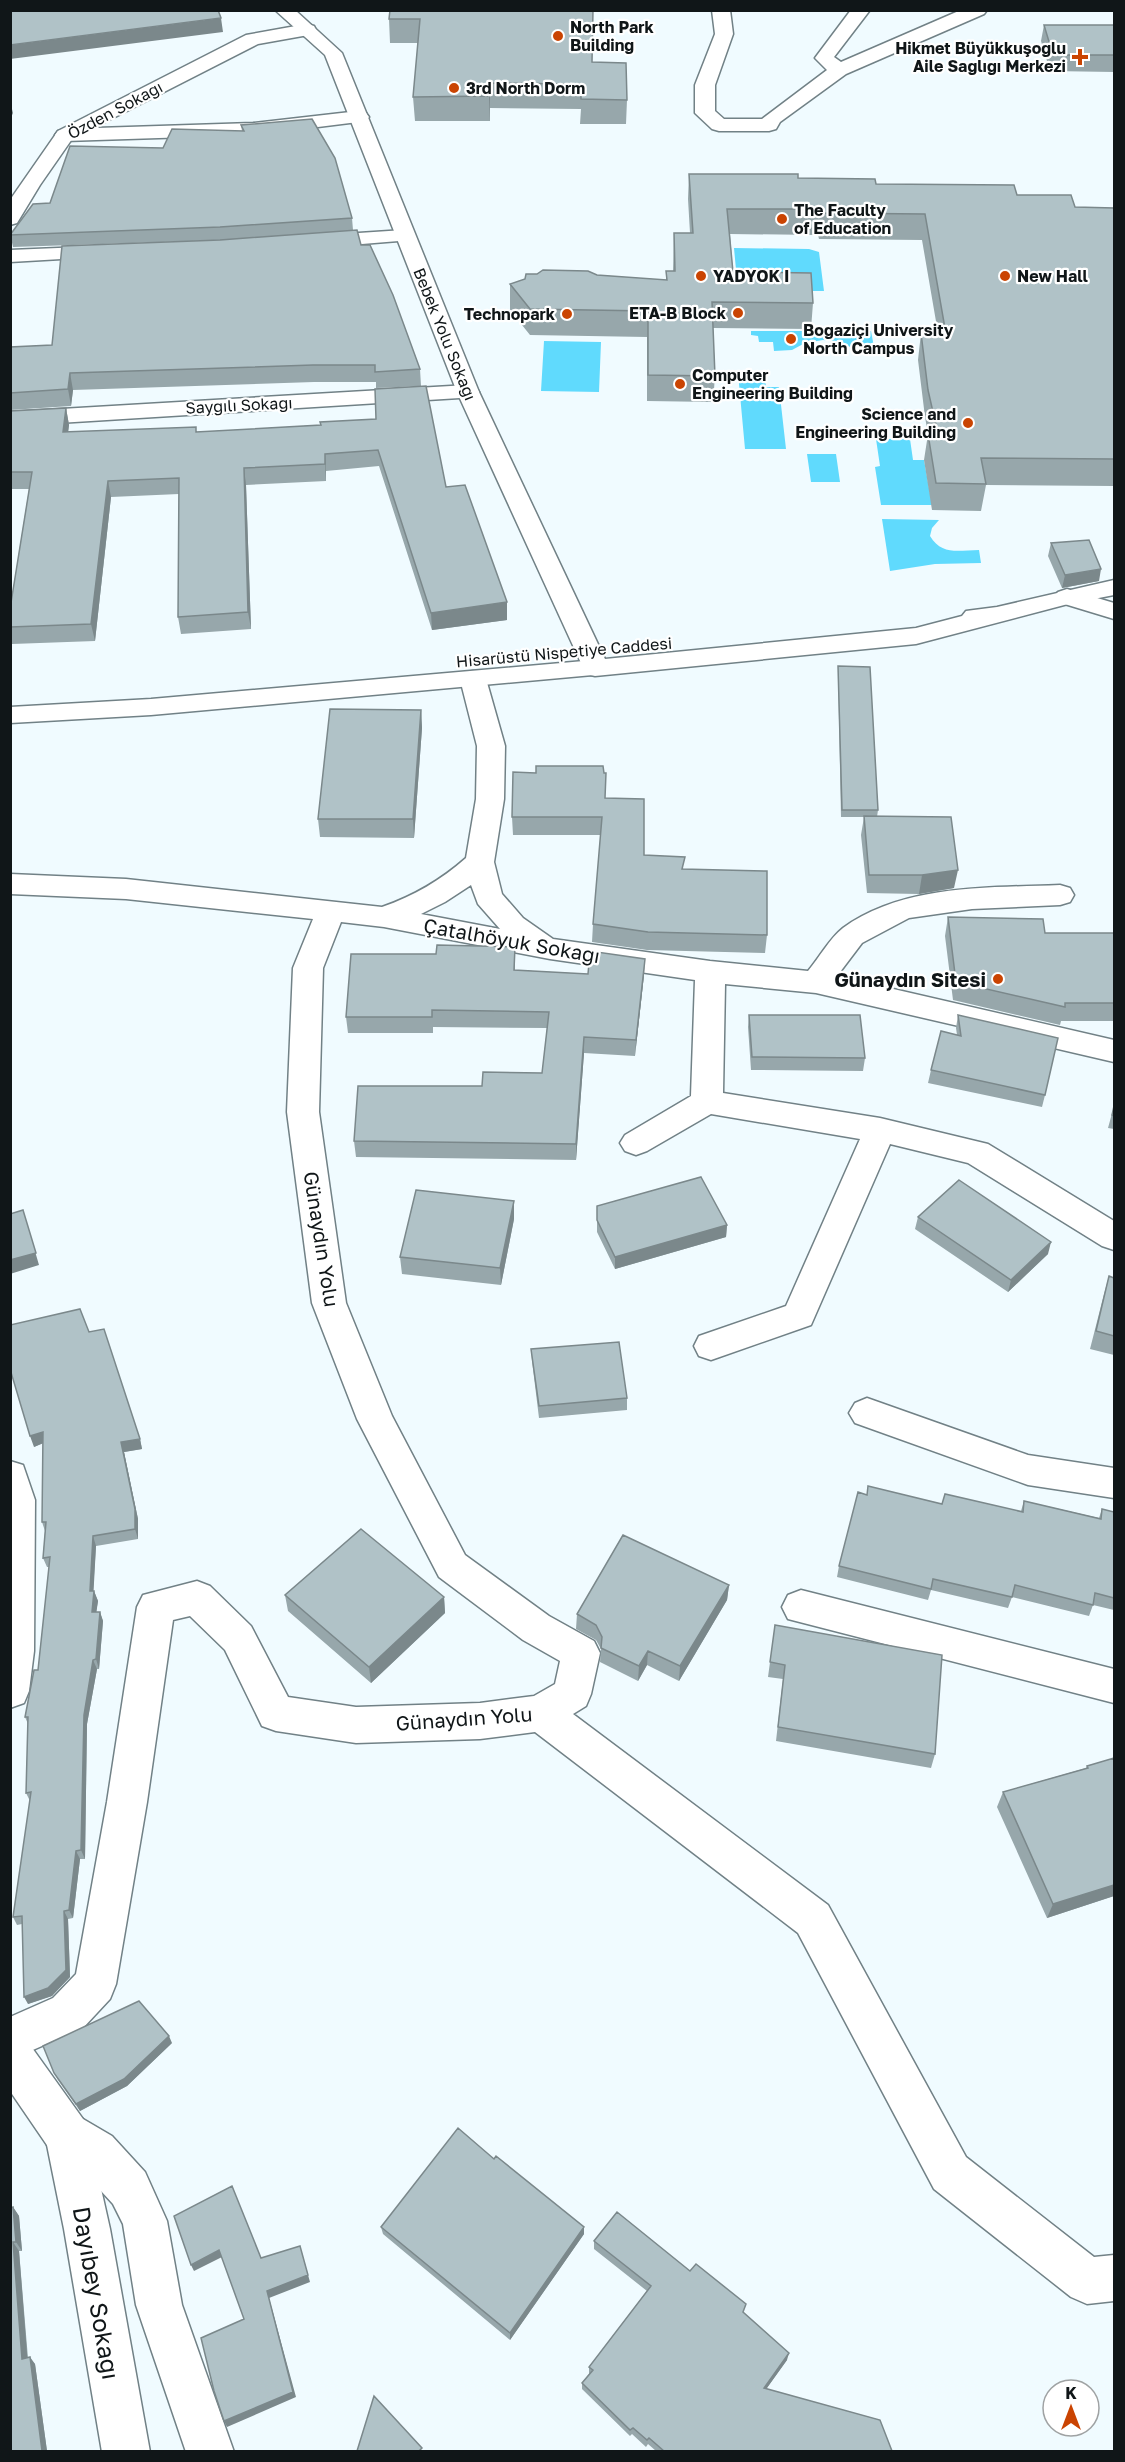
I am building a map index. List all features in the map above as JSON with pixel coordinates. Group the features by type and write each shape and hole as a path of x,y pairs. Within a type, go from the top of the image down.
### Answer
{"street":[{"name":"Özden Sokağı","path":"253,39 275,10"},
{"name":"Bebek Yolu Sokağı","path":"284,10 333,53 468,392 591,658"},
{"path":"721,10 724,34 705,85 705,113 719,125 769,125 772,119 839,70 978,10"},
{"path":"839,70 824,58 861,10"},
{"name":"Özden Sokağı","path":"10,219 30,184 65,135 253,39 307,30"},
{"path":"65,135 253,129 359,117"},
{"path":"290,243 405,236"},
{"path":"10,256 130,251"},
{"name":"Saygılı Sokağı","path":"10,419 468,392"},
{"path":"10,715 138,708 473,679 591,658 916,636 1066,597 1114,588"},
{"path":"1066,597 1114,611"},
{"name":"Hisarüstü Nispetiye Caddesi","path":"10,696 591,658"},
{"path":"473,679 491,746 490,799 480,862 488,897 513,925 550,949"},
{"path":"384,917 429,899 453,885 480,862"},
{"name":"Çatalhöyuk Sokağı","path":"10,884 126,889 384,917 550,949 710,972 816,982 1114,1051"},
{"path":"816,982 852,936 902,909 972,900 1060,895"},
{"name":"Günaydın Yolu","path":"10,2039 68,2013 95,1984 127,1802 156,1607 198,1598 238,1638 276,1713 356,1725 480,1721 541,1713 572,1694 581,1653 536,1628 453,1566 375,1419 329,1302 303,1112 308,968 331,911"},
{"path":"707,1102 710,972"},
{"path":"636,1143 707,1102 880,1130 977,1153 1114,1236"},
{"path":"711,1347 799,1315 880,1130"},
{"path":"867,1413 1029,1470 1114,1483"},
{"path":"10,1476 17,1500 15,1652 10,1691"},
{"path":"801,1607 1114,1686"},
{"path":"541,1713 813,1919 950,2173 1086,2281 1114,2278"},
{"path":"10,2053 67,2135 96,2152 129,2188 145,2221 159,2305 210,2451"},
{"name":"Dayıbey Sokağı","path":"67,2135 87,2229 126,2451"}],"shaded area":[{"path":"734,248 809,249 819,252 824,291 738,291"},
{"path":"751,331 871,331 874,347 890,347 891,350 858,350 838,342 823,340 805,343 792,350 774,351 773,342 759,342 758,336 751,335"},
{"path":"544,341 601,342 599,392 541,391"},
{"path":"738,373 751,374 752,379 765,379 766,387 779,387 786,449 745,449"},
{"path":"876,439 910,439 913,460 924,460 932,505 881,505 875,467 880,466"},
{"path":"807,454 836,454 840,482 811,482"},
{"path":"882,519 939,520 932,528 930,536 935,542 946,549 979,550 981,563 935,564 890,571"}],"building":[{"path":"10,10 218,10 221,18 10,45"},
{"path":"390,10 593,10 592,62 626,63 627,100 581,99 581,84 490,83 489,96 413,97 420,19 389,19"},
{"path":"1044,25 1114,25 1114,55 1053,55"},
{"path":"312,119 335,158 352,218 220,227 10,235 33,204 50,203 70,146 163,148 172,129 244,131 241,125"},
{"path":"689,174 798,174 798,178 875,179 876,184 1014,185 1017,195 1071,195 1075,207 1114,208 1114,459 981,458 986,484 936,483 928,434 938,434 928,390 921,333 946,334 925,214 821,213 821,209 727,209 733,272 811,273 813,303 712,302 715,376 648,375 648,311 530,309 510,284 525,279 526,274 537,274 543,270 588,271 597,275 667,280 666,271 675,271 674,233 693,233"},
{"path":"357,230 361,245 370,245 393,295 420,369 375,372 375,365 313,365 70,373 68,389 10,393 10,347 52,345 62,246 220,240"},
{"path":"426,386 446,487 465,485 507,602 431,613 378,450 325,454 325,464 244,468 248,612 178,617 179,478 108,481 91,624 10,627 10,609 32,472 10,472 10,411 66,408 63,432 196,427 196,432 321,425 320,422 376,419 375,389"},
{"path":"1089,540 1101,569 1065,575 1051,543"},
{"path":"838,666 870,667 878,810 842,810"},
{"path":"330,709 421,710 413,819 318,819"},
{"path":"536,766 603,766 604,773 606,773 605,798 644,799 644,855 685,857 682,869 767,871 767,935 648,932 593,924 602,817 512,817 513,772 536,773"},
{"path":"864,816 951,817 958,870 922,875 869,875"},
{"path":"948,917 1043,919 1045,933 1114,933 1114,1003 1065,1003 1065,1007 956,982"},
{"path":"437,945 515,947 514,970 588,974 590,951 645,959 636,1040 584,1037 576,1144 354,1141 358,1086 482,1086 483,1072 542,1073 549,1012 432,1010 432,1017 346,1017 351,954 436,954"},
{"path":"749,1015 860,1015 865,1058 752,1057"},
{"path":"958,1015 1058,1038 1045,1095 931,1070 941,1031 961,1036"},
{"path":"701,1177 727,1225 615,1257 597,1220 597,1206"},
{"path":"959,1180 1051,1242 1011,1280 918,1217"},
{"path":"416,1190 514,1201 500,1268 400,1257"},
{"path":"23,1210 36,1253 10,1260 10,1214"},
{"path":"1109,1276 1114,1278 1114,1336 1096,1331"},
{"path":"80,1309 89,1332 104,1329 140,1439 121,1442 135,1509 135,1529 93,1536 90,1591 94,1591 92,1612 100,1612 96,1659 93,1660 84,1715 81,1850 76,1851 69,1910 64,1911 66,1970 48,1988 24,1997 22,1916 13,1917 31,1792 26,1793 28,1717 25,1717 34,1670 38,1670 50,1557 43,1558 46,1522 42,1522 43,1432 30,1436 10,1369 10,1325"},
{"path":"619,1342 627,1398 539,1406 531,1349"},
{"path":"868,1486 942,1504 945,1494 1023,1512 1024,1501 1101,1519 1102,1509 1114,1512 1114,1598 1095,1593 1093,1605 1015,1585 1012,1597 933,1579 931,1589 839,1566 858,1492 867,1495"},
{"path":"361,1529 444,1597 369,1667 285,1595"},
{"path":"623,1535 729,1585 680,1666 648,1651 639,1666 601,1648 602,1637 596,1625 577,1614"},
{"path":"775,1625 942,1655 935,1754 778,1727 785,1665 770,1662"},
{"path":"1114,1758 1114,1885 1053,1904 1003,1792 1088,1768 1087,1766"},
{"path":"139,2001 169,2036 124,2079 76,2104 54,2073 43,2046"},
{"path":"458,2128 494,2159 496,2156 584,2227 510,2333 381,2227"},
{"path":"232,2186 261,2258 300,2246 308,2275 267,2291 293,2392 224,2421 201,2338 244,2319 219,2250 191,2265 174,2216"},
{"path":"13,2207 16,2242 13,2242 22,2359 30,2357 42,2451 10,2451 10,2208"},
{"path":"617,2212 690,2271 696,2264 746,2304 743,2312 789,2353 764,2388 880,2420 892,2451 664,2451 633,2428 630,2430 582,2383 593,2370 589,2367 651,2286 594,2241"},
{"path":"374,2396 422,2448 419,2451 357,2451"}],"place":[{"name":"North Park Building","path":"558,36"},
{"name":"Hikmet Büyükkuşoğlu Aile Sağlığı Merkezi","path":"1080,57"},
{"name":"3rd North Dorm","path":"454,88"},
{"name":"The Faculty of Education","path":"782,219"},
{"name":"YADYOK I","path":"701,276"},
{"name":"New Hall","path":"1005,276"},
{"name":"ETA-B Block","path":"738,313"},
{"name":"Technopark","path":"567,314"},
{"name":"Boğaziçi University North Campus","path":"791,339"},
{"name":"Computer Engineering Building","path":"680,384"},
{"name":"Science and Engineering Building","path":"968,423"},
{"name":"Günaydın Sitesi","path":"998,979"}]}
